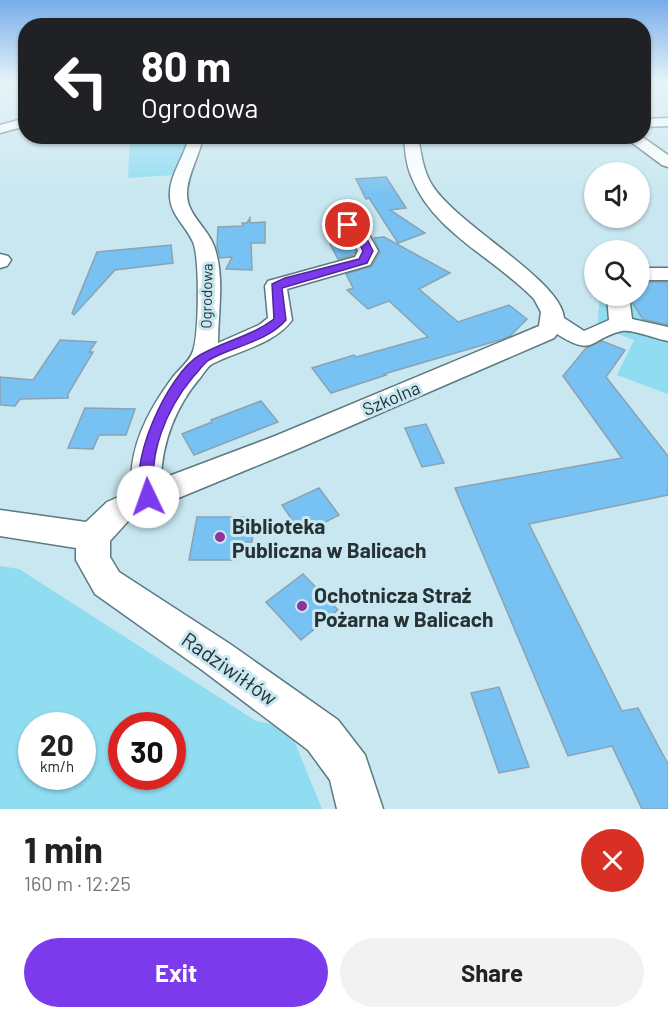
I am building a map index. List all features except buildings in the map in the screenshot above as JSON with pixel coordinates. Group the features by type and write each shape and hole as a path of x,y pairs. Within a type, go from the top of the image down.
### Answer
{"street":[{"path":"651,123 668,122"},
{"path":"0,129 18,124"},
{"name":"Ogrodowa","path":"148,497 146,472 151,446 161,416 185,379 203,358 206,350 208,266 205,245 182,213 178,193 183,171 192,156 194,144"},
{"path":"412,144 417,174 426,190 450,219 537,290 550,306 554,322 583,340 621,323 668,334"},
{"path":"642,144 668,162"},
{"name":"Ogrodowa","path":"203,358 267,330 280,320 276,286 289,280 345,268 363,261 368,251 361,237 348,225"},
{"path":"650,274 668,274"},
{"path":"619,306 621,323"},
{"name":"Szkolna","path":"93,537 118,511 148,497 285,443 546,333 554,322"},
{"path":"0,523 93,537"},
{"name":"Radziwiłłów","path":"93,537 93,560 107,583 216,657 323,735 350,770 360,809"}],"shaded area":[{"path":"130,144 190,144 174,175 128,178"},
{"path":"668,268 668,394 617,375 634,340 597,326 599,306 650,306 650,269"},
{"path":"0,566 19,569 256,721 289,728 322,809 0,809"}],"place":[{"name":"Biblioteka Publiczna w Balicach","path":"220,537"},
{"name":"Ochotnicza Straż Pożarna w Balicach","path":"302,606"}],"route":[{"path":"148,497 146,472 151,446 161,416 185,379 203,358 267,330 280,320 280,301 276,286 289,280 345,268 363,261 368,251 361,237 348,225"}]}
